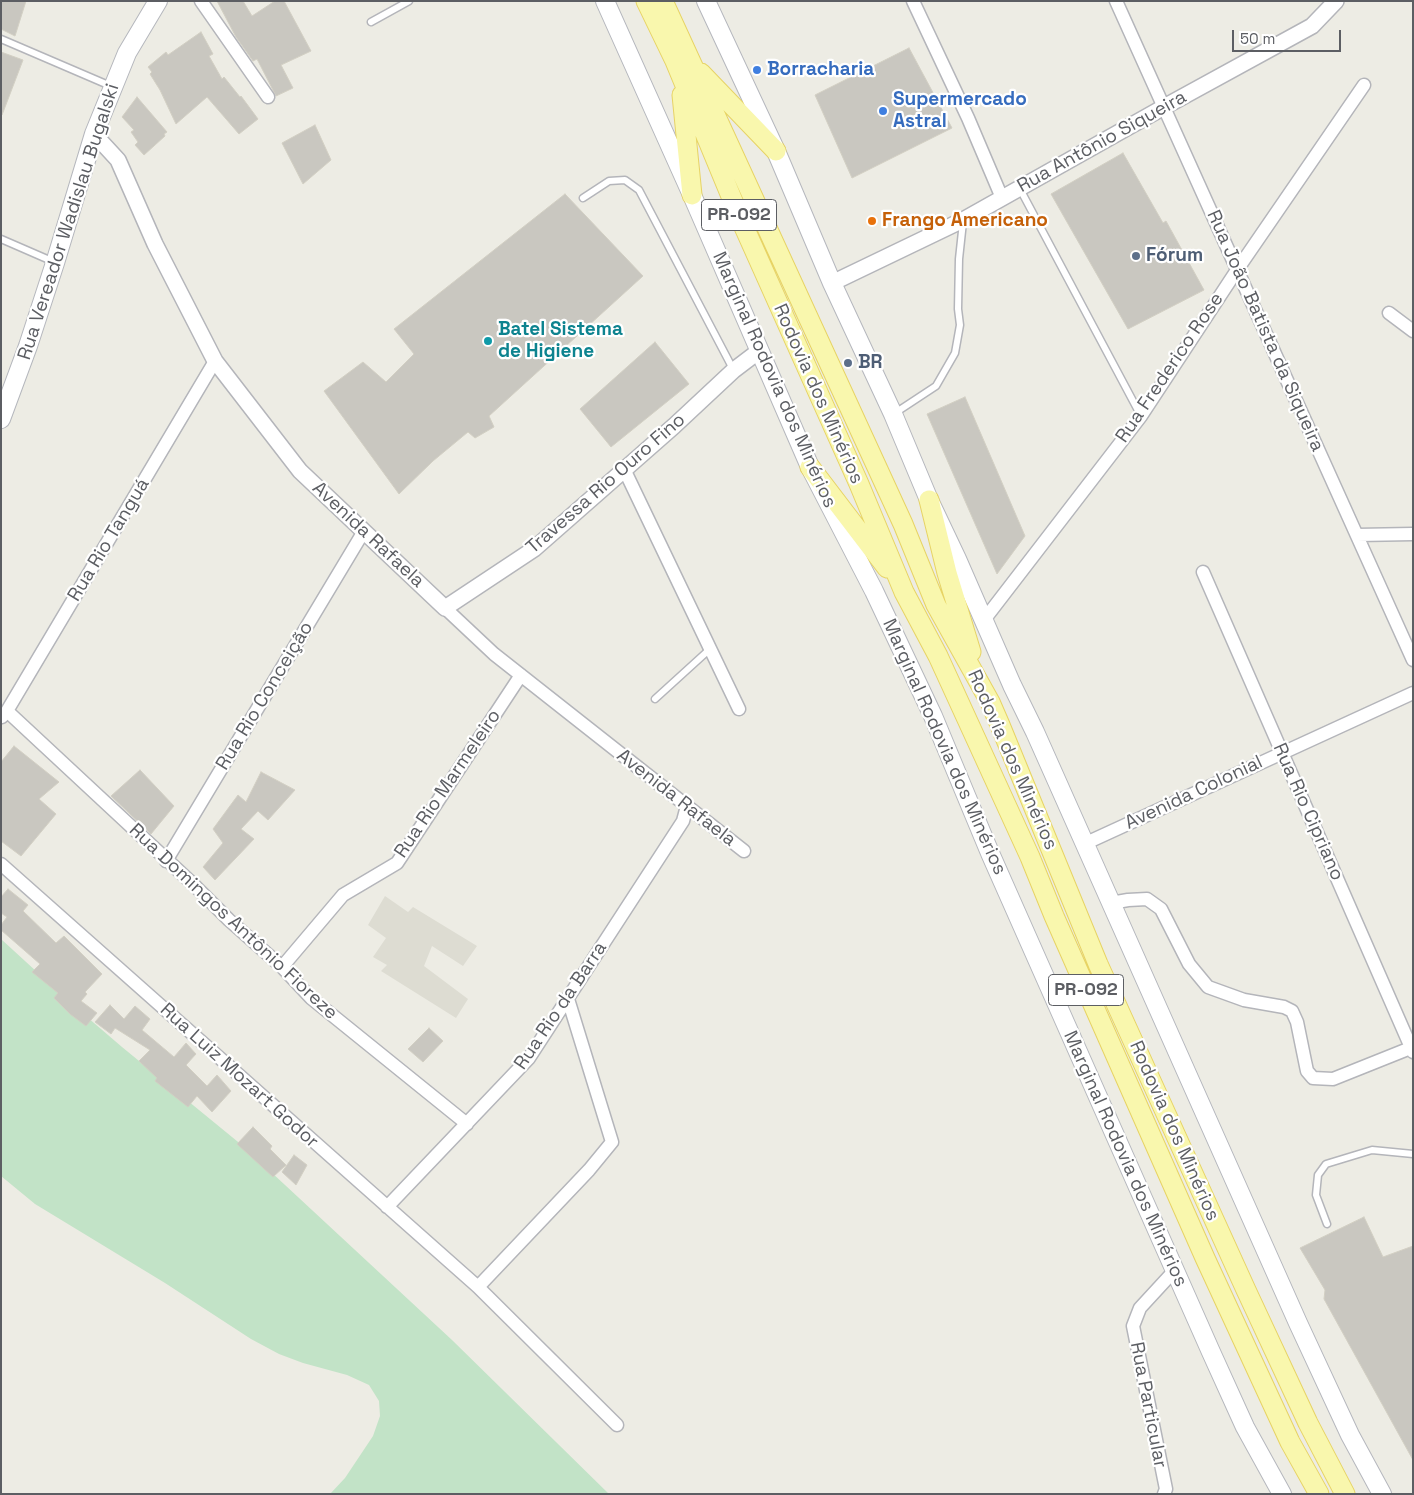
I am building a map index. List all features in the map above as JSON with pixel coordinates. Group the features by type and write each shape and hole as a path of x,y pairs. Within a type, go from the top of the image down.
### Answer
{"main road":[{"name":"Rua Vereador Wadislau Bugalski","path":"1,419 28,346 94,134 127,53 158,1"},
{"name":"Marginal Rodovia dos Minérios","path":"606,1 810,468 874,591 933,716 990,853 1245,1427 1282,1494"},
{"name":"Rodovia dos Minérios","path":"646,1 675,61 685,69 883,478 936,605 990,702 1098,964 1246,1290 1308,1423 1345,1494"},
{"name":"Rodovia dos Minérios","path":"663,1 685,69 788,326 859,484 902,588 938,656 1030,857 1054,916 1234,1319 1290,1442 1318,1494"},
{"path":"706,1 776,151 832,283 893,414 929,500 1350,1435 1382,1494"},
{"path":"685,69 692,195"},
{"path":"685,69 776,151"},
{"path":"810,468 902,588"},
{"path":"929,500 949,582 966,638 990,702"}],"street":[{"path":"201,1 268,97"},
{"path":"913,1 968,118 1002,198"},
{"name":"Rua João Batista da Siqueira","path":"1116,1 1413,660"},
{"name":"Rua Antônio Siqueira","path":"832,283 963,220 1312,26 1336,1"},
{"name":"Rua Frederico Rose","path":"984,620 1141,416 1237,270 1364,85"},
{"name":"Avenida Rafaela","path":"94,134 118,160 155,244 215,361 300,471 494,654 744,851"},
{"path":"1389,312 1413,331"},
{"name":"Travessa Rio Ouro Fino","path":"445,608 534,549 734,370 759,351"},
{"name":"Rua Rio Tanguá","path":"4,714 215,361"},
{"path":"624,469 739,709"},
{"name":"Rua Rio Conceição","path":"166,860 364,531"},
{"path":"1357,534 1413,534"},
{"name":"Rua Rio Cipriano","path":"1203,572 1412,1049"},
{"name":"Rua Rio Marmeleiro","path":"282,967 343,895 398,863 521,675"},
{"name":"Avenida Colonial","path":"1084,844 1413,693"},
{"name":"Rua Domingos Antônio Fioreze","path":"4,714 282,967 310,998 467,1124"},
{"name":"Rua Rio da Barra","path":"387,1207 530,1058 683,821 687,806"},
{"name":"Rua Luiz Mozart Godor","path":"1,864 478,1287 617,1424"},
{"path":"1111,903 1148,899 1161,909 1189,964 1208,987 1244,1000 1284,1007 1292,1011 1297,1022 1307,1071 1313,1078 1333,1079 1412,1049"},
{"path":"478,1287 589,1170 612,1142 568,999"},
{"name":"Rua Particular","path":"1164,1494 1166,1489 1132,1326 1140,1308 1175,1270"}],"lane":[{"path":"372,22 409,1"},
{"path":"1,39 113,87"},
{"path":"583,198 609,181 625,180 639,190 734,370"},
{"path":"1019,188 1141,416"},
{"path":"893,414 936,386 955,353 960,325 958,309 959,259 963,220"},
{"path":"1,239 55,263"},
{"path":"655,699 710,650"},
{"path":"1327,1224 1316,1195 1318,1176 1326,1164 1372,1150 1413,1154"}],"shaded area":[{"path":"385,896 408,912 413,907 477,946 463,966 432,946 424,966 468,999 456,1018 381,971 387,965 373,957 386,938 368,925"}],"green space":[{"path":"1,939 122,1047 243,1146 452,1340 609,1494 330,1494 345,1478 373,1436 380,1416 379,1401 369,1385 347,1375 303,1363 279,1354 251,1339 165,1283 35,1204 1,1176"}],"building":[{"path":"1,1 26,1 15,36 1,29"},
{"path":"217,1 243,1 252,16 275,1 284,1 311,51 281,65 293,88 276,96 257,59 253,61 236,37"},
{"path":"201,32 213,54 209,56 222,79 224,77 258,119 239,134 207,97 176,124 150,74 152,72 148,67 166,52 168,55"},
{"name":"Supermercado Astral","path":"909,48 952,128 852,178 815,95"},
{"path":"1,52 23,60 2,115 1,114"},
{"path":"137,97 167,132 144,155 135,145 138,142 131,132 134,130 122,117"},
{"path":"315,125 331,160 303,184 282,143"},
{"name":"Fórum","path":"1123,153 1163,223 1166,221 1204,290 1128,329 1051,194"},
{"name":"Batel Sistema de Higiene","path":"565,194 643,276 489,416 494,427 475,438 468,432 433,461 399,494 324,391 363,362 386,382 414,354 394,329"},
{"path":"655,342 689,384 611,447 580,409"},
{"path":"965,397 1025,536 997,574 927,414"},
{"path":"14,746 59,782 39,799 56,814 21,856 1,841 1,762"},
{"path":"140,770 174,806 151,834 111,796"},
{"path":"261,772 295,790 268,820 258,811 241,829 254,839 215,880 203,867 223,843 213,829 238,795 246,802"},
{"path":"8,889 28,905 23,911 56,943 64,936 102,974 85,992 87,994 81,1001 97,1013 86,1026 70,1014 54,998 58,993 32,972 40,964 1,930 1,925 7,917 1,913 1,897"},
{"path":"110,1005 124,1019 135,1006 150,1019 142,1030 174,1057 186,1043 196,1054 186,1065 207,1086 217,1075 231,1091 212,1112 197,1096 188,1107 155,1081 157,1078 139,1061 150,1050 115,1028 111,1034 95,1022"},
{"path":"429,1028 443,1041 423,1062 408,1049"},
{"path":"253,1127 272,1146 270,1149 286,1165 273,1177 237,1144"},
{"path":"294,1155 307,1165 296,1185 282,1172"},
{"path":"1364,1217 1383,1257 1413,1246 1413,1460 1324,1299 1325,1290 1300,1248"}],"place":[{"name":"Borracharia","path":"757,70"},
{"name":"Supermercado Astral","path":"883,111"},
{"name":"Frango Americano","path":"872,221"},
{"name":"Fórum","path":"1136,256"},
{"name":"Batel Sistema de Higiene","path":"488,341"},
{"name":"BR","path":"848,363"}]}
